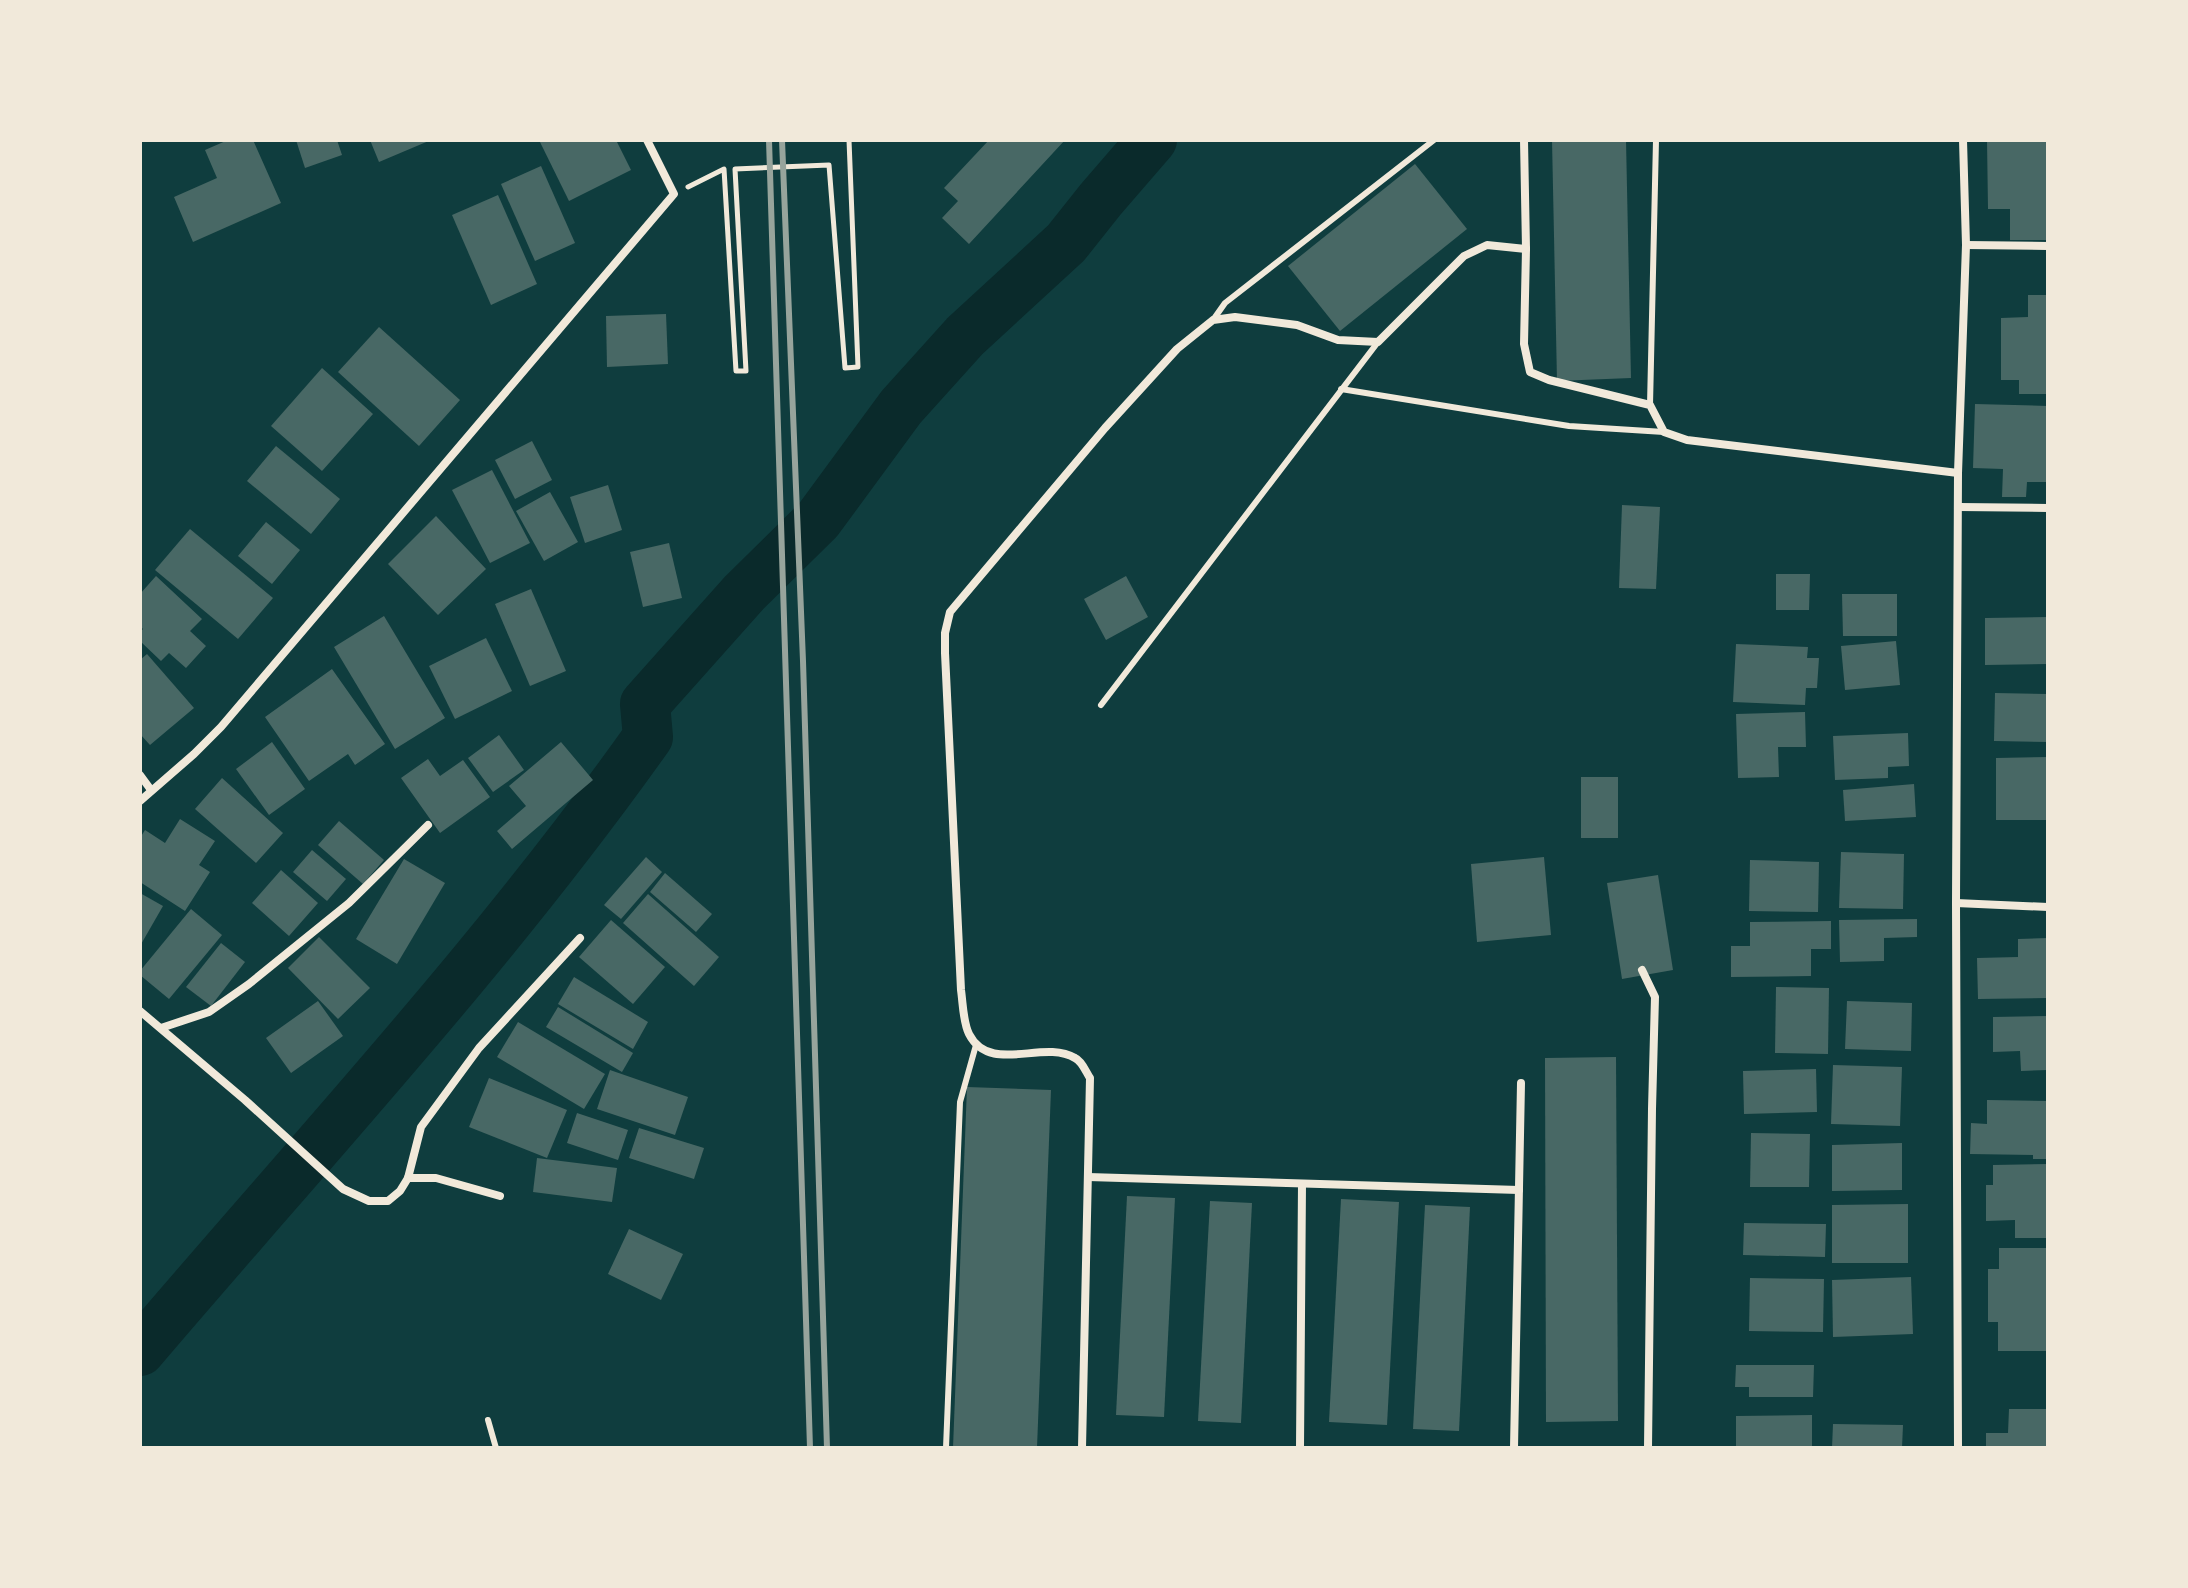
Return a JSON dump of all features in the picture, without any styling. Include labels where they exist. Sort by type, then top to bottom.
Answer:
[{"type":"street","points":[[140,801],[221,727],[674,194],[647,140]]},
{"type":"street","points":[[1524,140],[1524,344],[1530,372],[1549,380],[1650,405],[1664,432],[1687,440],[1958,473]]},
{"type":"street","points":[[1958,1448],[1956,903],[1958,473],[1966,245],[1963,140]]},
{"type":"street","points":[[1082,1448],[1090,1078],[1078,1059],[1061,1053],[990,1054],[976,1045],[968,1031],[961,990],[945,653],[945,633],[950,612],[1105,428],[1177,349],[1213,320],[1235,317],[1297,325],[1338,340],[1378,342],[1464,256],[1487,245],[1526,249]]},
{"type":"street","points":[[1966,245],[2048,246]]},
{"type":"street","points":[[1959,507],[2048,508]]},
{"type":"street","points":[[140,775],[151,790]]},
{"type":"street","points":[[161,1028],[209,1012],[249,984],[349,903],[428,825]]},
{"type":"street","points":[[1956,903],[2048,907]]},
{"type":"street","points":[[140,1011],[343,1189],[369,1201],[388,1201],[400,1191],[408,1178],[421,1127],[479,1048],[580,938]]},
{"type":"street","points":[[1642,970],[1655,997],[1648,1448]]},
{"type":"street","points":[[1514,1448],[1521,1083]]},
{"type":"street","points":[[1088,1177],[1519,1190]]},
{"type":"street","points":[[408,1178],[436,1178],[500,1196]]},
{"type":"street","points":[[1300,1448],[1302,1184]]},
{"type":"lane","points":[[1213,320],[1225,303],[1434,140]]},
{"type":"lane","points":[[1650,405],[1656,140]]},
{"type":"lane","points":[[1101,705],[1378,342]]},
{"type":"lane","points":[[1341,389],[1569,426],[1664,432]]},
{"type":"lane","points":[[946,1448],[960,1102],[976,1045]]},
{"type":"lane","points":[[488,1420],[496,1448]]},
{"type":"path","points":[[674,194],[724,169],[736,371],[746,371],[735,169],[829,165],[845,368],[858,367],[849,140]]},
{"type":"building","points":[[228,140],[253,140],[281,203],[193,242],[174,197],[217,178],[205,150]]},
{"type":"building","points":[[296,140],[337,140],[342,155],[305,168]]},
{"type":"building","points":[[370,140],[431,140],[379,162]]},
{"type":"building","points":[[539,140],[616,140],[631,170],[569,201]]},
{"type":"building","points":[[989,140],[1065,140],[969,244],[942,218],[958,201],[944,188]]},
{"type":"building","points":[[1552,140],[1626,140],[1631,378],[1557,381]]},
{"type":"building","points":[[1987,140],[2048,140],[2048,240],[2010,240],[2010,209],[1988,209]]},
{"type":"building","points":[[1415,164],[1467,229],[1340,331],[1288,266]]},
{"type":"building","points":[[541,166],[575,243],[535,261],[501,184]]},
{"type":"building","points":[[498,195],[537,284],[491,305],[452,215]]},
{"type":"building","points":[[2028,295],[2048,295],[2048,394],[2019,394],[2019,380],[2001,380],[2001,318],[2028,317]]},
{"type":"building","points":[[666,314],[668,364],[607,367],[606,316]]},
{"type":"building","points":[[379,327],[460,400],[419,446],[338,372]]},
{"type":"building","points":[[322,368],[373,414],[322,471],[271,426]]},
{"type":"building","points":[[1975,404],[2048,406],[2048,482],[2027,482],[2026,497],[2002,497],[2003,469],[1973,468]]},
{"type":"building","points":[[532,441],[552,480],[515,499],[495,460]]},
{"type":"building","points":[[276,446],[340,499],[311,534],[247,481]]},
{"type":"building","points":[[492,470],[530,543],[490,563],[452,490]]},
{"type":"building","points":[[608,485],[622,530],[585,543],[570,497]]},
{"type":"building","points":[[550,492],[578,542],[544,561],[516,511]]},
{"type":"building","points":[[1622,505],[1660,507],[1656,589],[1619,588]]},
{"type":"building","points":[[436,516],[486,569],[438,615],[388,564]]},
{"type":"building","points":[[266,522],[300,550],[272,584],[238,556]]},
{"type":"building","points":[[190,529],[273,598],[238,639],[155,570]]},
{"type":"building","points":[[669,543],[682,598],[643,607],[630,552]]},
{"type":"building","points":[[1776,574],[1810,574],[1809,610],[1776,610]]},
{"type":"building","points":[[156,576],[202,619],[190,631],[206,646],[186,668],[169,653],[161,661],[140,641],[143,629],[140,626],[140,594]]},
{"type":"building","points":[[1126,576],[1148,617],[1106,640],[1084,599]]},
{"type":"building","points":[[531,589],[566,671],[530,686],[495,604]]},
{"type":"building","points":[[1842,594],[1897,594],[1897,636],[1843,636]]},
{"type":"building","points":[[384,616],[445,718],[395,749],[334,647]]},
{"type":"building","points":[[2048,617],[2048,664],[1985,665],[1985,618]]},
{"type":"building","points":[[486,638],[512,691],[455,719],[429,666]]},
{"type":"building","points":[[1896,641],[1900,685],[1845,690],[1841,646]]},
{"type":"building","points":[[1736,644],[1808,647],[1807,658],[1819,658],[1817,688],[1806,688],[1805,705],[1733,702]]},
{"type":"building","points":[[147,654],[194,708],[150,745],[140,734],[140,660]]},
{"type":"building","points":[[332,669],[385,744],[355,765],[348,754],[309,781],[265,717]]},
{"type":"building","points":[[1995,693],[2048,694],[2048,742],[1994,741]]},
{"type":"building","points":[[1805,712],[1806,747],[1778,747],[1779,777],[1738,778],[1736,714]]},
{"type":"building","points":[[1908,733],[1909,766],[1888,767],[1888,778],[1835,780],[1833,736]]},
{"type":"building","points":[[499,735],[524,770],[493,792],[468,758]]},
{"type":"building","points":[[272,742],[305,789],[269,815],[236,769]]},
{"type":"building","points":[[561,742],[593,780],[512,849],[497,831],[526,806],[509,786]]},
{"type":"building","points":[[2048,757],[2048,820],[1996,820],[1996,758]]},
{"type":"building","points":[[428,759],[440,776],[463,760],[490,797],[440,833],[401,778]]},
{"type":"building","points":[[1581,777],[1618,777],[1618,838],[1581,838]]},
{"type":"building","points":[[222,778],[283,833],[256,863],[195,809]]},
{"type":"building","points":[[1914,784],[1916,817],[1845,821],[1843,790]]},
{"type":"building","points":[[180,819],[215,841],[199,865],[210,872],[185,911],[140,882],[140,838],[145,830],[165,843]]},
{"type":"building","points":[[339,821],[384,860],[363,884],[318,845]]},
{"type":"building","points":[[312,850],[346,879],[327,901],[293,872]]},
{"type":"building","points":[[1841,852],[1904,854],[1903,909],[1839,908]]},
{"type":"building","points":[[646,857],[662,872],[621,919],[604,905]]},
{"type":"building","points":[[1544,857],[1551,935],[1477,942],[1471,864]]},
{"type":"building","points":[[404,859],[445,883],[397,964],[356,939]]},
{"type":"building","points":[[1750,860],[1819,862],[1818,912],[1749,911]]},
{"type":"building","points":[[281,870],[318,903],[289,936],[252,903]]},
{"type":"building","points":[[665,873],[712,914],[696,932],[650,892]]},
{"type":"building","points":[[1658,875],[1673,970],[1622,979],[1607,883]]},
{"type":"building","points":[[140,893],[163,906],[140,946]]},
{"type":"building","points":[[648,894],[719,957],[694,986],[623,923]]},
{"type":"building","points":[[191,909],[222,935],[169,999],[140,975],[140,971]]},
{"type":"building","points":[[1917,919],[1917,937],[1884,938],[1884,961],[1840,962],[1839,920]]},
{"type":"building","points":[[611,920],[665,967],[633,1004],[579,957]]},
{"type":"building","points":[[1831,921],[1831,949],[1811,949],[1811,976],[1731,977],[1731,946],[1750,946],[1750,922]]},
{"type":"building","points":[[319,937],[370,988],[338,1019],[288,968]]},
{"type":"building","points":[[2048,938],[2048,998],[1978,999],[1977,958],[2018,957],[2018,939]]},
{"type":"building","points":[[221,943],[245,962],[211,1006],[186,987]]},
{"type":"building","points":[[574,977],[648,1022],[633,1049],[558,1004]]},
{"type":"building","points":[[1776,987],[1829,988],[1828,1054],[1775,1053]]},
{"type":"building","points":[[318,1001],[343,1036],[291,1073],[266,1038]]},
{"type":"building","points":[[1847,1001],[1912,1003],[1911,1051],[1845,1049]]},
{"type":"building","points":[[558,1007],[633,1053],[622,1072],[546,1027]]},
{"type":"building","points":[[2048,1016],[2048,1070],[2021,1071],[2020,1051],[1993,1052],[1993,1017]]},
{"type":"building","points":[[518,1022],[605,1074],[584,1109],[497,1057]]},
{"type":"building","points":[[1616,1057],[1618,1421],[1546,1422],[1545,1058]]},
{"type":"building","points":[[1833,1065],[1902,1067],[1900,1126],[1831,1124]]},
{"type":"building","points":[[1816,1069],[1817,1112],[1744,1114],[1743,1071]]},
{"type":"building","points":[[610,1070],[688,1097],[675,1135],[597,1109]]},
{"type":"building","points":[[489,1078],[567,1110],[547,1158],[469,1127]]},
{"type":"building","points":[[967,1087],[1051,1090],[1037,1448],[953,1448]]},
{"type":"building","points":[[1987,1100],[2048,1101],[2048,1159],[2033,1159],[2033,1155],[1970,1154],[1971,1123],[1987,1124]]},
{"type":"building","points":[[577,1113],[628,1130],[618,1160],[567,1143]]},
{"type":"building","points":[[639,1128],[704,1148],[694,1179],[629,1158]]},
{"type":"building","points":[[1751,1133],[1810,1134],[1809,1187],[1750,1187]]},
{"type":"building","points":[[1902,1143],[1902,1190],[1832,1191],[1832,1145]]},
{"type":"building","points":[[537,1158],[617,1168],[612,1202],[533,1192]]},
{"type":"building","points":[[2048,1164],[2048,1238],[2015,1238],[2015,1220],[1986,1221],[1986,1185],[1993,1185],[1993,1165]]},
{"type":"building","points":[[1127,1196],[1175,1198],[1164,1417],[1116,1415]]},
{"type":"building","points":[[1341,1199],[1399,1202],[1387,1425],[1329,1422]]},
{"type":"building","points":[[1210,1201],[1252,1203],[1241,1423],[1198,1421]]},
{"type":"building","points":[[1908,1204],[1908,1263],[1832,1263],[1832,1205]]},
{"type":"building","points":[[1425,1205],[1470,1207],[1459,1431],[1413,1429]]},
{"type":"building","points":[[1744,1223],[1826,1224],[1825,1257],[1743,1255]]},
{"type":"building","points":[[629,1229],[683,1254],[661,1300],[608,1274]]},
{"type":"building","points":[[1999,1248],[2048,1248],[2048,1351],[1998,1351],[1998,1322],[1988,1322],[1988,1269],[1999,1269]]},
{"type":"building","points":[[1911,1277],[1913,1334],[1833,1337],[1832,1280]]},
{"type":"building","points":[[1750,1278],[1824,1279],[1823,1332],[1749,1331]]},
{"type":"building","points":[[1736,1365],[1814,1365],[1813,1397],[1749,1397],[1749,1387],[1735,1387]]},
{"type":"building","points":[[2009,1409],[2048,1409],[2048,1448],[1986,1448],[1986,1433],[2008,1433]]},
{"type":"building","points":[[1812,1415],[1812,1448],[1736,1448],[1736,1416]]},
{"type":"building","points":[[1833,1424],[1903,1425],[1902,1448],[1832,1448]]},
{"type":"waterway","points":[[140,1351],[401,1050],[528,896],[648,737],[645,704],[744,593],[818,520],[901,407],[965,336],[1066,243],[1152,140]]},
{"type":"railway","points":[[769,140],[810,1448]]},
{"type":"railway","points":[[782,140],[803,661],[827,1448]]}]
